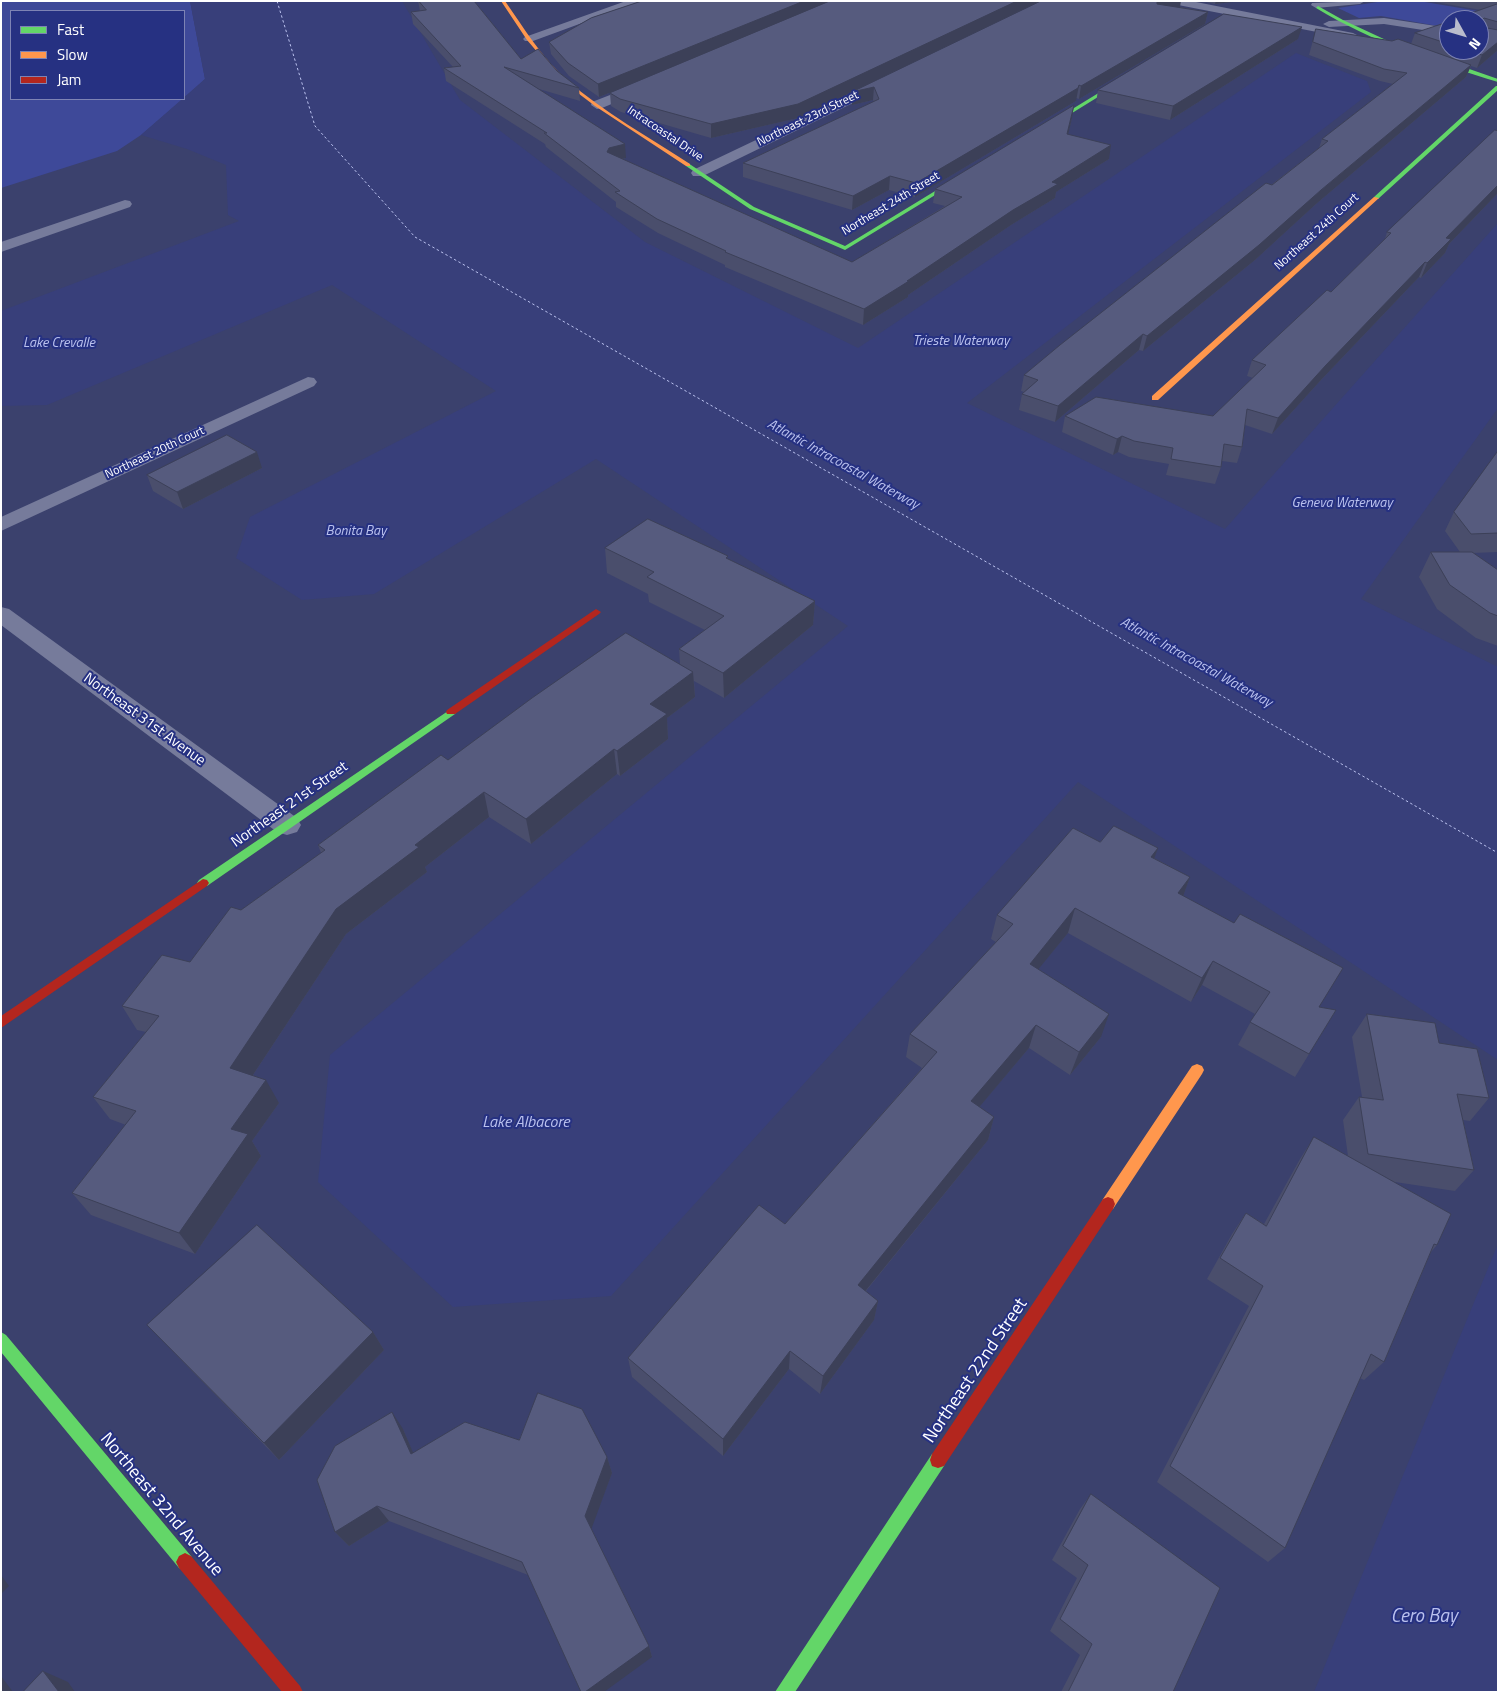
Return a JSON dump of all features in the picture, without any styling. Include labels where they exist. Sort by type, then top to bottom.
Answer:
[{"type":"street","name":"Intracoastal Drive","points":[[503,1],[528,39],[564,80],[597,105],[752,208],[845,248]]},
{"type":"street","points":[[528,39],[637,1]]},
{"type":"street","points":[[1173,1],[1386,42],[1498,81]]},
{"type":"street","points":[[1315,4],[1360,1]]},
{"type":"street","points":[[1315,4],[1320,10],[1389,40],[1386,42]]},
{"type":"street","points":[[1217,24],[1234,13]]},
{"type":"street","points":[[1290,24],[1384,21],[1439,29]]},
{"type":"street","points":[[1031,136],[1141,69]]},
{"type":"street","name":"Northeast 23rd Street","points":[[698,173],[894,78]]},
{"type":"street","points":[[597,105],[660,79]]},
{"type":"street","name":"Northeast 24th Court","points":[[1155,398],[1498,87]]},
{"type":"street","name":"Northeast 24th Street","points":[[845,248],[972,171]]},
{"type":"street","points":[[1,247],[125,204]]},
{"type":"street","name":"Northeast 20th Court","points":[[1,525],[308,382]]},
{"type":"street","name":"Northeast 21st Street","points":[[1,1023],[596,612]]},
{"type":"street","name":"Northeast 31st Avenue","points":[[1,614],[288,825]]},
{"type":"street","name":"Northeast 22nd Street","points":[[784,1692],[1196,1070]]},
{"type":"street","name":"Northeast 32nd Avenue","points":[[1,1340],[294,1692]]},
{"type":"shaded area","points":[[1,1],[190,1],[205,79],[185,97],[185,10],[10,10],[10,100],[182,100],[141,135],[117,151],[1,188]]},
{"type":"shaded area","points":[[1384,1],[1419,1],[1472,10],[1439,10],[1439,26],[1381,16],[1359,18],[1338,8]]},
{"type":"water","points":[[190,1],[402,1],[460,100],[645,242],[858,348],[1296,53],[1367,81],[1371,92],[967,403],[1225,529],[1498,223],[1498,408],[1361,599],[1498,667],[1498,1060],[1078,782],[611,1296],[453,1307],[318,1182],[330,1055],[848,626],[596,459],[374,594],[302,600],[236,558],[250,517],[496,391],[332,285],[47,405],[1,406],[1,311],[239,221],[228,215],[226,165],[187,149],[141,135],[181,100],[185,100],[185,96],[205,79]]},
{"type":"water","name":"Cero Bay","points":[[1498,1244],[1498,1692],[1314,1692]]},
{"type":"building","points":[[419,1],[474,1],[521,59],[538,49],[557,71],[579,88],[504,67],[625,144],[609,148],[607,152],[852,262],[962,197],[935,189],[1074,105],[1067,134],[1111,145],[1052,182],[1058,184],[1013,210],[907,281],[909,281],[864,309],[725,252],[657,219],[615,192],[620,191],[544,133],[547,133],[444,68],[461,66],[411,12],[426,10]]},
{"type":"building","points":[[642,1],[804,1],[598,84],[568,63],[549,42],[591,18]]},
{"type":"building","points":[[830,1],[1017,1],[798,104],[711,124],[620,99],[610,93]]},
{"type":"building","points":[[1041,1],[1157,1],[1157,4],[1208,12],[1081,86],[1079,85],[1078,88],[916,183],[890,176],[853,196],[743,163],[879,99],[874,87],[852,92]]},
{"type":"building","points":[[1498,4],[1498,22],[1489,19],[1489,10],[1481,10]]},
{"type":"building","points":[[1224,14],[1302,27],[1173,106],[1098,90]]},
{"type":"building","points":[[1439,25],[1439,41],[1415,33]]},
{"type":"building","points":[[1489,28],[1498,30],[1498,42],[1489,49]]},
{"type":"building","points":[[1316,29],[1392,41],[1398,39],[1439,54],[1439,60],[1457,60],[1471,65],[1321,190],[1259,245],[1147,336],[1143,334],[1058,406],[1022,394],[1038,380],[1024,375],[1266,183],[1272,185],[1328,141],[1322,139],[1407,73],[1384,69],[1313,42]]},
{"type":"building","points":[[1495,130],[1498,131],[1498,185],[1446,238],[1451,239],[1427,263],[1425,262],[1278,418],[1247,409],[1242,447],[1224,444],[1221,467],[1171,459],[1173,448],[1134,441],[1122,436],[1117,439],[1065,416],[1096,397],[1213,416],[1266,365],[1252,360],[1327,290],[1331,292],[1391,233],[1387,232]]},
{"type":"building","points":[[227,435],[257,452],[177,492],[147,475]]},
{"type":"building","points":[[1498,451],[1498,533],[1471,534],[1454,512]]},
{"type":"building","points":[[648,519],[728,556],[726,558],[815,601],[723,673],[679,649],[724,616],[647,577],[654,572],[605,548]]},
{"type":"building","points":[[1431,552],[1472,552],[1498,570],[1498,616],[1490,613],[1450,585]]},
{"type":"building","points":[[626,633],[693,672],[650,704],[667,714],[617,751],[614,749],[526,819],[484,792],[415,845],[419,847],[336,909],[230,1068],[266,1080],[231,1129],[248,1134],[179,1233],[72,1193],[136,1111],[93,1097],[159,1016],[122,1006],[162,955],[190,962],[231,907],[241,910],[325,850],[318,845],[441,755],[448,760],[532,698]]},
{"type":"building","points":[[1114,826],[1158,848],[1151,857],[1190,877],[1178,893],[1234,923],[1240,914],[1343,968],[1319,1007],[1336,1010],[1309,1054],[1250,1022],[1270,992],[1213,961],[1202,978],[1075,908],[1030,964],[1109,1014],[1079,1052],[1036,1025],[971,1101],[994,1117],[858,1285],[878,1301],[823,1376],[790,1351],[723,1439],[628,1358],[759,1205],[785,1224],[937,1052],[910,1034],[1013,924],[997,915],[1073,828],[1100,842]]},
{"type":"building","points":[[1367,1014],[1435,1023],[1439,1043],[1477,1049],[1489,1098],[1457,1094],[1474,1170],[1368,1154],[1359,1097],[1383,1100]]},
{"type":"building","points":[[1314,1137],[1451,1214],[1437,1245],[1434,1244],[1384,1362],[1371,1354],[1285,1548],[1170,1466],[1263,1286],[1220,1258],[1246,1213],[1266,1226]]},
{"type":"building","points":[[257,1225],[373,1332],[264,1443],[147,1325]]},
{"type":"building","points":[[538,1393],[582,1409],[607,1457],[585,1516],[649,1646],[585,1692],[581,1692],[522,1562],[377,1506],[335,1532],[317,1480],[335,1446],[392,1412],[411,1454],[465,1422],[519,1440]]},
{"type":"building","points":[[1091,1494],[1220,1588],[1173,1692],[1068,1692],[1092,1644],[1060,1619],[1088,1565],[1063,1546]]},
{"type":"building","points":[[43,1671],[59,1692],[23,1692]]},
{"type":"ferry route","points":[[277,1],[315,126],[415,237],[1498,853]]},
{"type":"traffic: fast","points":[[1318,7],[1341,21],[1384,41],[1498,81]]},
{"type":"traffic: fast","points":[[1041,130],[1130,76]]},
{"type":"traffic: fast","points":[[1376,198],[1498,87]]},
{"type":"traffic: fast","points":[[688,165],[752,208],[845,248],[965,175]]},
{"type":"traffic: fast","points":[[203,883],[451,712]]},
{"type":"traffic: fast","points":[[1,1340],[185,1562]]},
{"type":"traffic: fast","points":[[784,1692],[938,1460]]},
{"type":"traffic: slow","points":[[503,1],[529,39],[564,80],[597,105],[688,165]]},
{"type":"traffic: slow","points":[[1155,398],[1376,198]]},
{"type":"traffic: slow","points":[[1108,1204],[1197,1070]]},
{"type":"traffic: jam","points":[[451,712],[596,612]]},
{"type":"traffic: jam","points":[[1,1023],[203,883]]},
{"type":"traffic: jam","points":[[938,1460],[1108,1204]]},
{"type":"traffic: jam","points":[[185,1562],[294,1692]]},
{"type":"water label","name":"Trieste Waterway","points":[[961,342]]},
{"type":"water label","name":"Lake Crevalle","points":[[59,344]]},
{"type":"water label","name":"Atlantic Intracoastal Waterway","points":[[843,465]]},
{"type":"water label","name":"Geneva Waterway","points":[[1342,504]]},
{"type":"water label","name":"Bonita Bay","points":[[356,532]]},
{"type":"water label","name":"Atlantic Intracoastal Waterway","points":[[1196,663]]},
{"type":"water label","name":"Lake Albacore","points":[[526,1123]]}]
